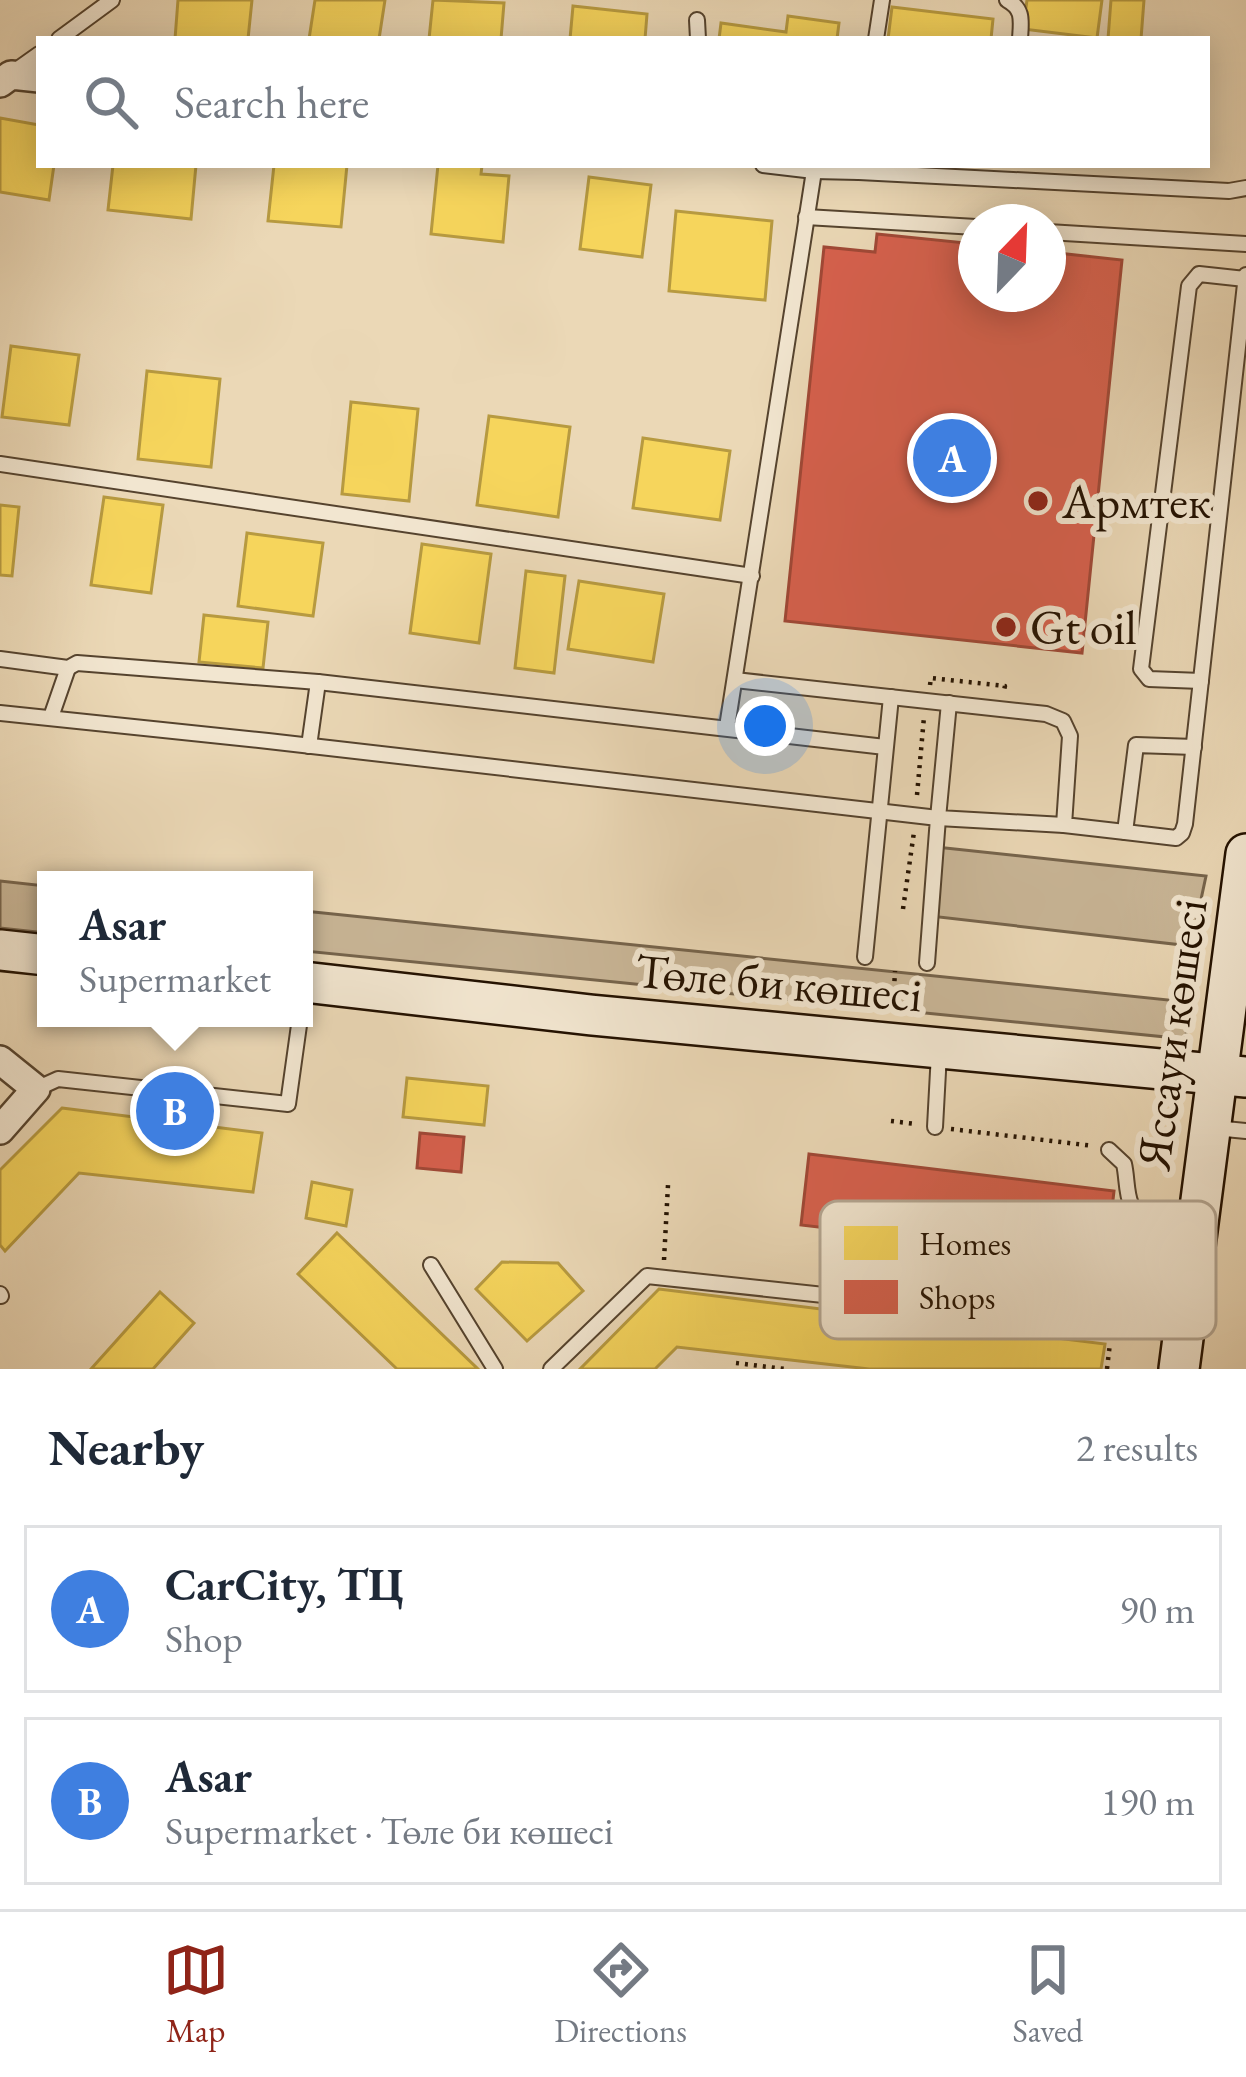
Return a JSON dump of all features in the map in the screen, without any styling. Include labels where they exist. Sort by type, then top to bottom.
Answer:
[{"type":"street","name":"Яссауи көшесі","points":[[1205,1201],[1228,1129],[1245,873]]},
{"type":"street","points":[[0,950],[37,954]]},
{"type":"street","name":"Төле би көшесі","points":[[313,986],[1232,1076]]},
{"type":"street","points":[[0,1060],[36,1089],[0,1130]]},
{"type":"lane","points":[[63,36],[112,0]]},
{"type":"lane","points":[[877,36],[883,0]]},
{"type":"lane","points":[[1007,0],[1022,14],[1020,36]]},
{"type":"lane","points":[[697,20],[698,36]]},
{"type":"lane","points":[[788,168],[1012,172],[1228,191],[1246,188]]},
{"type":"lane","points":[[727,727],[814,171]]},
{"type":"lane","points":[[806,217],[958,226]]},
{"type":"lane","points":[[1066,233],[1246,244]]},
{"type":"lane","points":[[0,713],[938,818],[1176,838],[1186,824],[1246,277],[1199,274],[1189,286],[1141,669],[1149,679],[1201,681]]},
{"type":"lane","points":[[0,464],[752,576]]},
{"type":"lane","points":[[0,659],[68,668],[77,663],[318,682],[885,747]]},
{"type":"lane","points":[[51,717],[68,668]]},
{"type":"lane","points":[[735,680],[1046,714],[1064,721],[1070,736],[1064,825]]},
{"type":"lane","points":[[309,746],[318,682]]},
{"type":"lane","points":[[865,957],[891,697]]},
{"type":"lane","points":[[926,963],[950,703]]},
{"type":"lane","points":[[1125,832],[1136,745],[1194,747]]},
{"type":"lane","points":[[36,1089],[58,1079],[288,1104],[299,1027]]},
{"type":"lane","points":[[935,1127],[940,1048]]},
{"type":"lane","points":[[1108,1150],[1124,1164],[1130,1201]]},
{"type":"lane","points":[[430,1265],[495,1369]]},
{"type":"lane","points":[[551,1369],[647,1276],[820,1300]]},
{"type":"lane","points":[[1096,1339],[1181,1351]]},
{"type":"path","points":[[928,690],[931,678],[1005,686],[1003,698]]},
{"type":"path","points":[[916,807],[925,711]]},
{"type":"path","points":[[903,909],[915,826]]},
{"type":"path","points":[[892,883],[907,882]]},
{"type":"path","points":[[893,1008],[896,971]]},
{"type":"path","points":[[892,1121],[1108,1150]]},
{"type":"path","points":[[663,1278],[668,1185]]},
{"type":"path","points":[[736,1363],[785,1369]]},
{"type":"shaded area","points":[[936,847],[1206,876],[1191,946],[930,916]]},
{"type":"shaded area","points":[[0,881],[37,885],[37,932],[0,928]]},
{"type":"shaded area","points":[[313,912],[1188,1002],[1186,1039],[313,952]]},
{"type":"building: Homes","points":[[178,0],[252,0],[248,36],[175,36]]},
{"type":"building: Homes","points":[[315,0],[385,0],[379,36],[309,36]]},
{"type":"building: Homes","points":[[433,0],[504,3],[501,36],[429,36]]},
{"type":"building: Homes","points":[[1027,0],[1102,0],[1097,36],[1023,29]]},
{"type":"building: Homes","points":[[1111,0],[1144,0],[1141,36],[1108,36]]},
{"type":"building: Homes","points":[[573,6],[647,14],[645,36],[570,36]]},
{"type":"building: Homes","points":[[892,7],[993,19],[991,36],[888,36]]},
{"type":"building: Homes","points":[[788,16],[839,23],[837,36],[719,36],[721,23],[786,32]]},
{"type":"building: Homes","points":[[0,118],[36,124],[36,168],[54,168],[49,200],[0,192]]},
{"type":"building: Homes","points":[[113,168],[196,168],[191,219],[108,210]]},
{"type":"building: Homes","points":[[274,168],[347,168],[341,227],[268,221]]},
{"type":"building: Homes","points":[[438,168],[482,168],[481,174],[509,176],[503,242],[431,234]]},
{"type":"building: Homes","points":[[589,177],[651,185],[642,257],[580,249]]},
{"type":"building: Homes","points":[[676,211],[772,221],[765,300],[669,291]]},
{"type":"building: Homes","points":[[11,346],[79,355],[69,425],[2,417]]},
{"type":"building: Homes","points":[[147,371],[220,379],[211,467],[138,459]]},
{"type":"building: Homes","points":[[351,402],[418,409],[409,501],[342,494]]},
{"type":"building: Homes","points":[[489,416],[570,427],[558,517],[477,505]]},
{"type":"building: Homes","points":[[643,438],[730,451],[720,520],[633,508]]},
{"type":"building: Homes","points":[[104,497],[163,505],[151,593],[91,585]]},
{"type":"building: Homes","points":[[0,505],[19,507],[12,576],[0,575]]},
{"type":"building: Homes","points":[[247,533],[323,543],[313,616],[238,606]]},
{"type":"building: Homes","points":[[422,544],[491,554],[479,643],[410,633]]},
{"type":"building: Homes","points":[[526,571],[565,576],[554,673],[515,668]]},
{"type":"building: Homes","points":[[579,581],[664,594],[653,662],[568,649]]},
{"type":"building: Homes","points":[[204,615],[268,622],[263,668],[199,662]]},
{"type":"building: Homes","points":[[407,1078],[488,1086],[484,1125],[403,1117]]},
{"type":"building: Homes","points":[[62,1108],[262,1133],[253,1192],[79,1173],[5,1251],[0,1245],[0,1170]]},
{"type":"building: Homes","points":[[312,1182],[352,1190],[346,1226],[306,1218]]},
{"type":"building: Homes","points":[[337,1233],[478,1369],[397,1369],[298,1274]]},
{"type":"building: Homes","points":[[502,1262],[558,1263],[583,1291],[527,1341],[476,1289]]},
{"type":"building: Homes","points":[[659,1289],[820,1309],[820,1339],[1064,1339],[1105,1344],[1101,1369],[869,1369],[677,1347],[655,1369],[580,1369]]},
{"type":"building: Homes","points":[[160,1292],[194,1323],[153,1369],[91,1369]]},
{"type":"building: Shops","points":[[877,234],[958,242],[958,312],[1066,312],[1066,254],[1122,260],[1082,653],[785,621],[824,247],[875,252]]},
{"type":"building: Shops","points":[[420,1133],[464,1137],[461,1172],[417,1168]]},
{"type":"building: Shops","points":[[809,1154],[1114,1191],[1113,1201],[820,1201],[820,1227],[801,1225]]},
{"type":"place","name":"CarCity, ТЦ","points":[[952,458]]},
{"type":"place","name":"Армтек","points":[[1038,501]]},
{"type":"place","name":"Gt oil","points":[[1006,627]]},
{"type":"place","name":"Asar","points":[[175,1111]]}]
